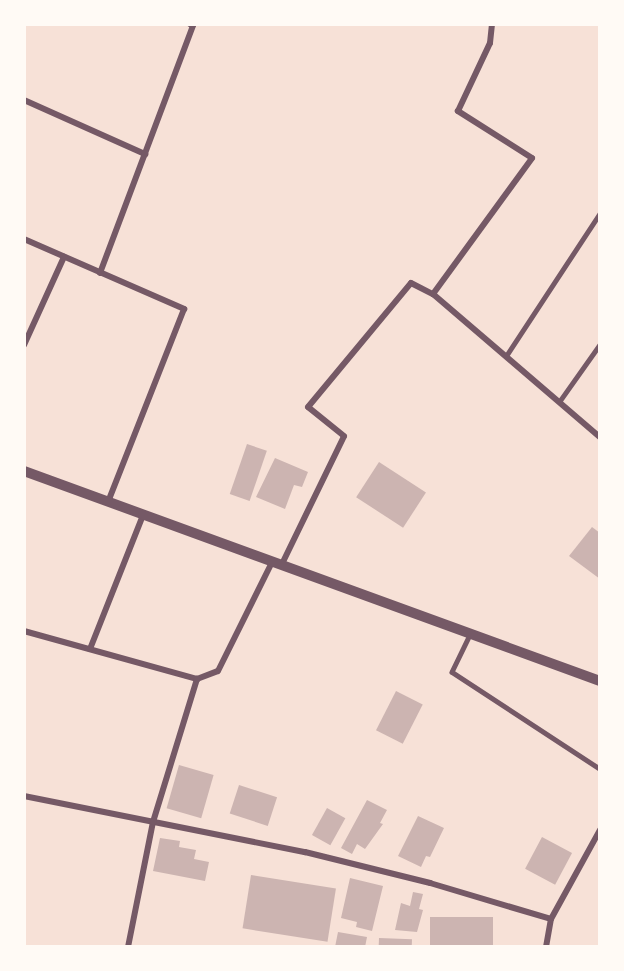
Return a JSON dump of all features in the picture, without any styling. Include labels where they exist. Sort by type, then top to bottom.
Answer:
[{"type":"street","points":[[100,273],[193,26],[190,24]]},
{"type":"street","points":[[433,294],[532,158],[458,111],[490,43],[492,24]]},
{"type":"street","points":[[24,100],[145,154]]},
{"type":"street","points":[[24,239],[184,309],[108,502]]},
{"type":"street","points":[[24,345],[64,257]]},
{"type":"street","points":[[24,631],[197,679],[218,670],[344,436],[308,407],[411,283],[433,294],[600,437]]},
{"type":"street","points":[[24,471],[600,681]]},
{"type":"street","points":[[90,650],[143,515]]},
{"type":"street","points":[[128,947],[153,822],[197,679]]},
{"type":"street","points":[[24,796],[305,852],[430,883],[551,919]]},
{"type":"street","points":[[546,947],[551,919],[600,830]]},
{"type":"lane","points":[[506,356],[600,213]]},
{"type":"lane","points":[[559,402],[600,344]]},
{"type":"lane","points":[[470,635],[452,672],[600,769]]},
{"type":"building","points":[[247,444],[267,451],[250,501],[230,494]]},
{"type":"building","points":[[275,458],[308,472],[302,487],[294,485],[285,509],[256,497]]},
{"type":"building","points":[[379,462],[426,492],[403,528],[356,497]]},
{"type":"building","points":[[592,527],[600,533],[600,579],[569,556]]},
{"type":"building","points":[[396,691],[423,705],[403,744],[376,730]]},
{"type":"building","points":[[179,765],[214,775],[201,818],[167,808]]},
{"type":"building","points":[[239,785],[277,797],[268,826],[230,814]]},
{"type":"building","points":[[367,800],[387,810],[380,823],[383,824],[365,849],[357,844],[352,854],[341,848]]},
{"type":"building","points":[[327,808],[345,818],[330,845],[312,835]]},
{"type":"building","points":[[418,816],[444,828],[430,857],[426,856],[421,867],[398,856]]},
{"type":"building","points":[[542,837],[572,853],[555,885],[525,869]]},
{"type":"building","points":[[160,838],[180,841],[179,847],[196,850],[194,859],[209,862],[205,881],[153,871]]},
{"type":"building","points":[[251,875],[336,888],[327,942],[243,928]]},
{"type":"building","points":[[350,878],[383,886],[372,931],[356,927],[357,922],[341,918]]},
{"type":"building","points":[[413,892],[423,894],[419,909],[423,910],[417,932],[395,930],[401,903],[410,906]]},
{"type":"building","points":[[430,917],[493,917],[493,947],[430,947]]},
{"type":"building","points":[[338,932],[367,937],[365,947],[335,947]]},
{"type":"building","points":[[379,938],[412,939],[412,947],[379,947]]}]
